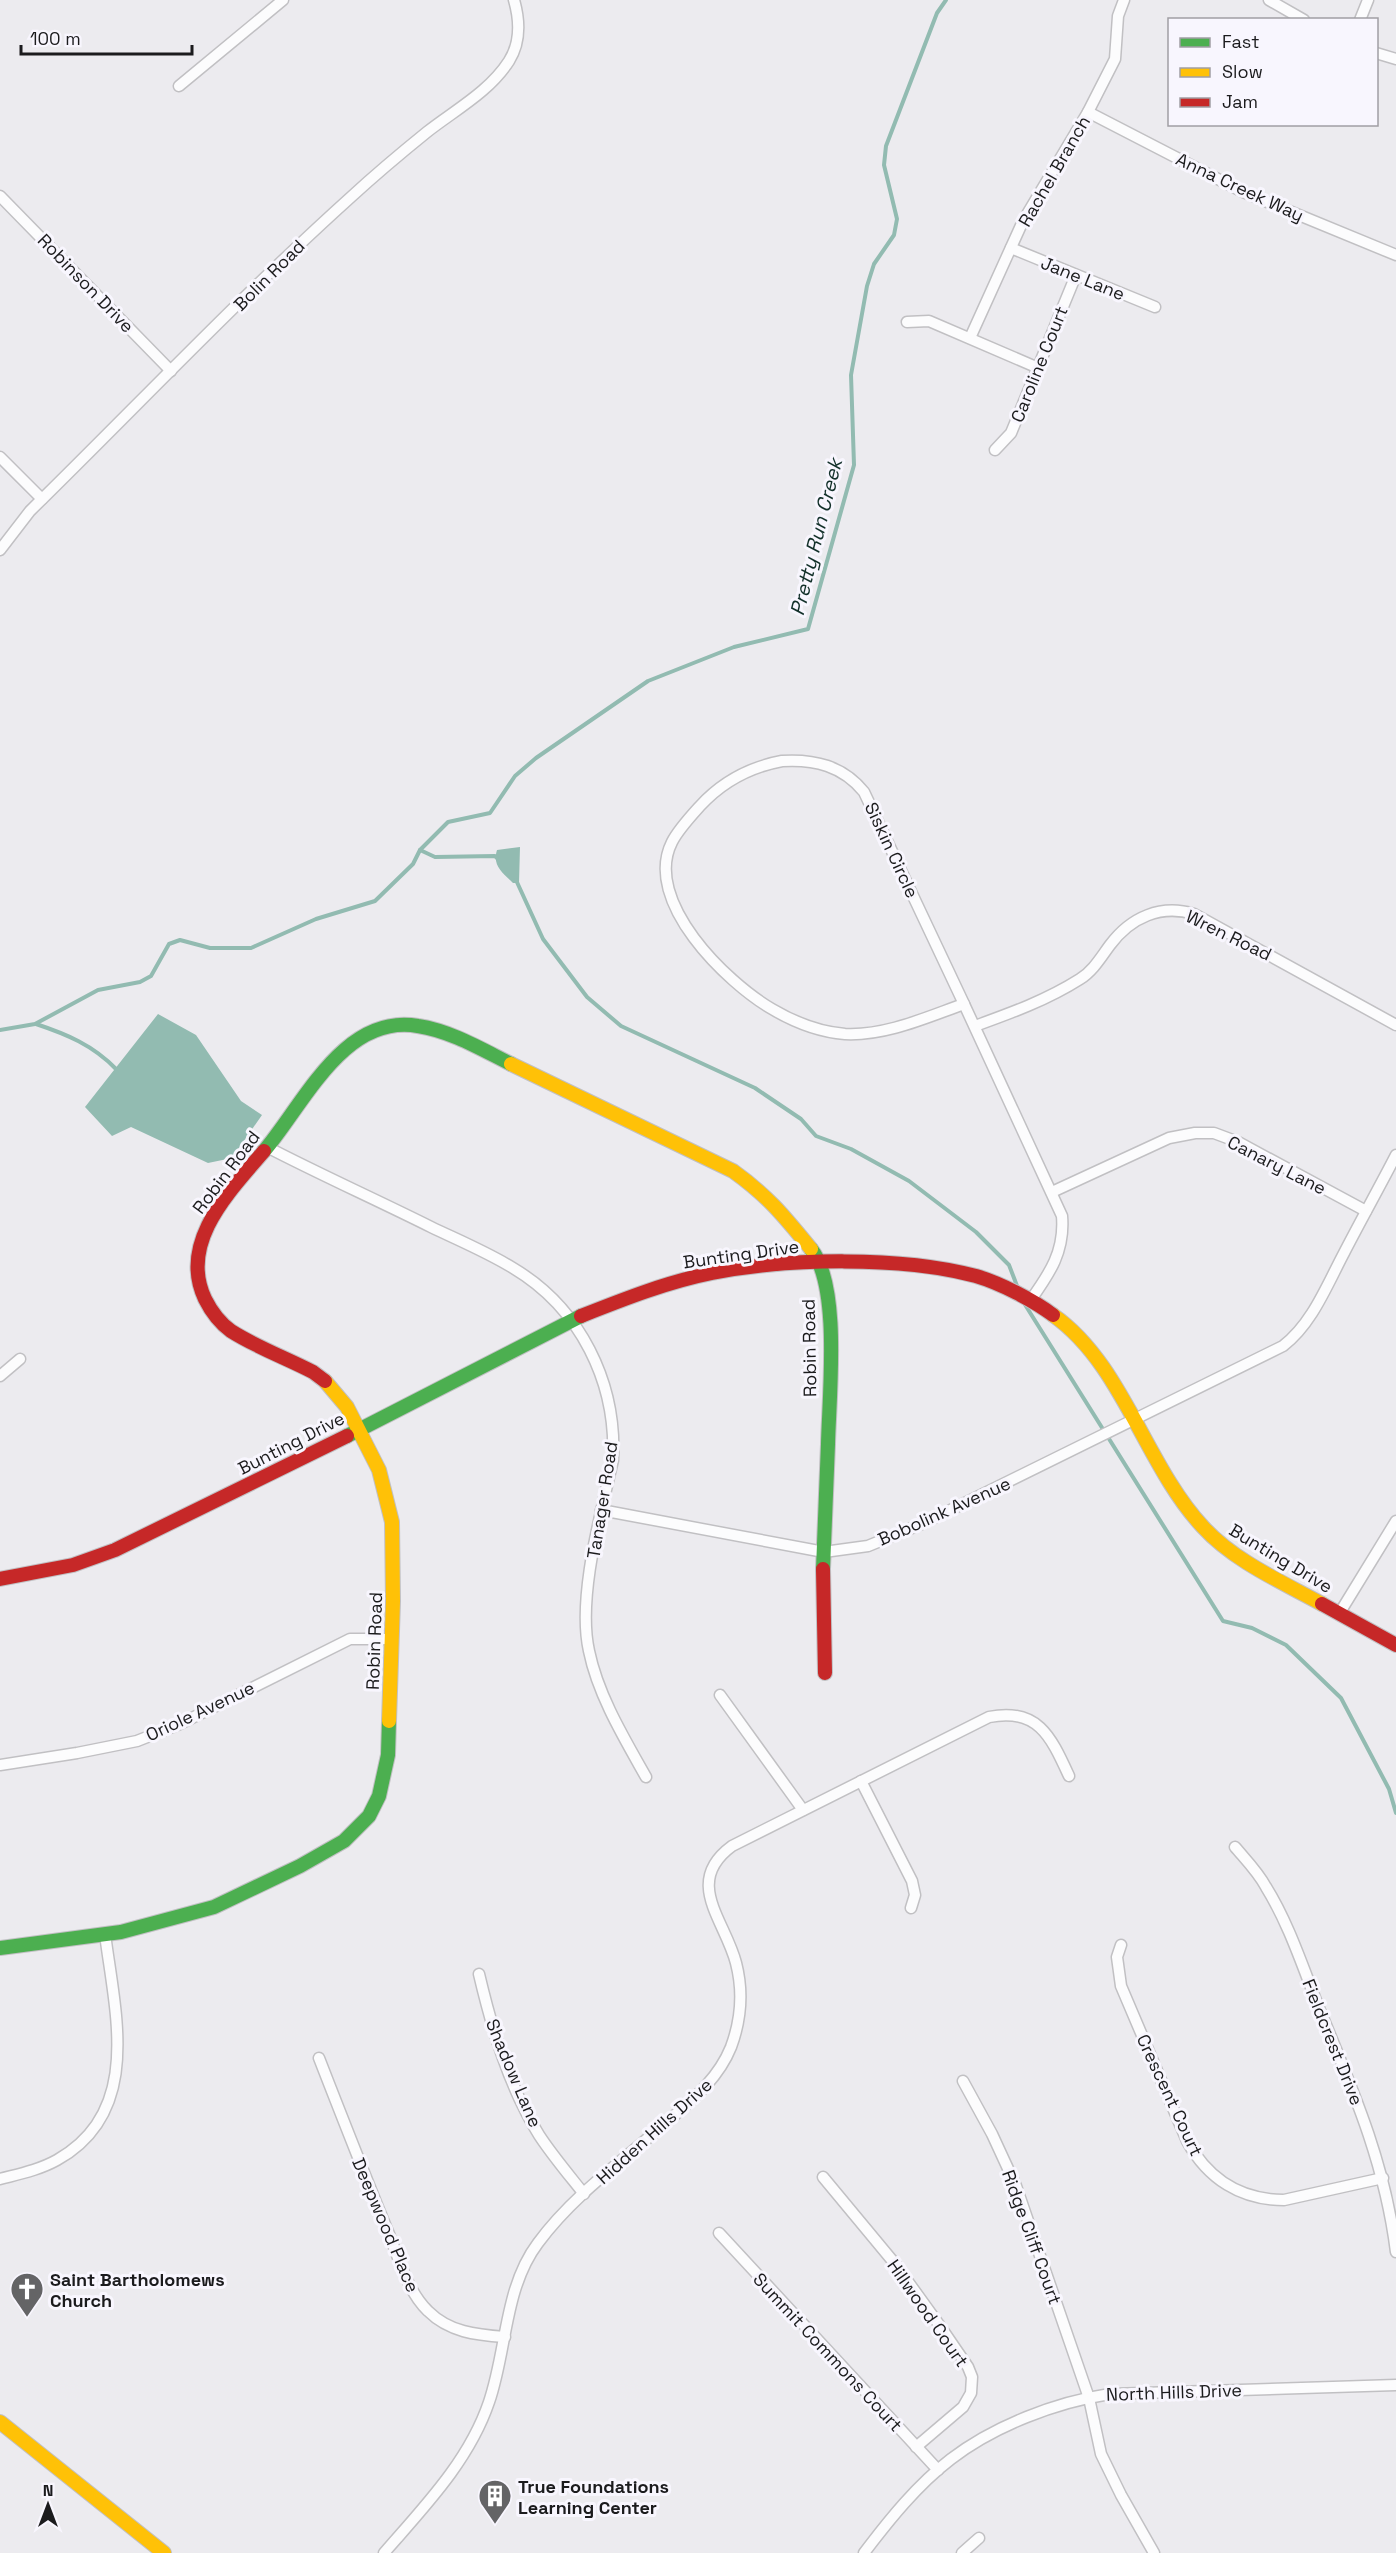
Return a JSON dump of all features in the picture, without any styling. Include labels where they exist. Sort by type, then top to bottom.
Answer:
[{"type":"street","points":[[178,86],[283,0]]},
{"type":"street","name":"Bolin Road","points":[[0,550],[30,511],[331,214],[397,157],[472,99],[499,74],[508,62],[517,42],[519,20],[514,0]]},
{"type":"street","name":"Rachel Branch","points":[[970,338],[1023,221],[1088,112],[1115,59],[1118,16],[1124,0]]},
{"type":"street","points":[[1269,0],[1300,18]]},
{"type":"street","points":[[1361,18],[1368,0]]},
{"type":"street","points":[[1378,53],[1396,59]]},
{"type":"street","name":"Anna Creek Way","points":[[1088,112],[1243,192],[1396,255]]},
{"type":"street","name":"Robinson Drive","points":[[0,196],[171,371]]},
{"type":"street","name":"Jane Lane","points":[[1011,248],[1155,307]]},
{"type":"street","name":"Caroline Court","points":[[996,450],[1011,432],[1076,275]]},
{"type":"street","points":[[907,322],[929,321],[1036,367]]},
{"type":"street","points":[[0,457],[42,499]]},
{"type":"street","name":"Siskin Circle","points":[[964,1004],[913,1022],[860,1034],[820,1030],[772,1010],[743,989],[682,924],[669,895],[667,884],[667,860],[672,842],[694,812],[716,790],[756,768],[795,760],[821,763],[841,771],[858,784],[869,799],[1052,1192],[1062,1216],[1062,1239],[1050,1274],[1030,1301]]},
{"type":"street","name":"Wren Road","points":[[975,1026],[1021,1009],[1081,979],[1095,966],[1117,937],[1143,916],[1163,910],[1194,914],[1396,1025]]},
{"type":"street","name":"Robin Road","points":[[0,1948],[132,1929],[214,1907],[344,1841],[362,1826],[375,1806],[387,1769],[392,1639],[392,1522],[379,1470],[347,1407],[331,1386],[313,1372],[230,1330],[214,1315],[200,1290],[197,1267],[203,1234],[234,1188],[334,1061],[353,1042],[387,1026],[420,1025],[458,1038],[733,1171],[762,1192],[777,1207],[819,1262],[829,1309],[831,1356],[822,1598],[825,1673]]},
{"type":"street","name":"Canary Lane","points":[[1052,1192],[1170,1138],[1195,1133],[1214,1133],[1238,1142],[1366,1211]]},
{"type":"street","name":"Tanager Road","points":[[267,1147],[512,1268],[543,1290],[582,1335],[598,1363],[611,1407],[613,1460],[601,1510],[585,1605],[587,1644],[593,1667],[613,1713],[646,1777]]},
{"type":"street","points":[[1133,1420],[1283,1346],[1292,1339],[1306,1323],[1396,1155]]},
{"type":"street","name":"Bunting Drive","points":[[0,1579],[73,1565],[115,1550],[609,1304],[682,1280],[741,1268],[819,1262],[891,1264],[950,1270],[995,1284],[1030,1301],[1065,1323],[1089,1346],[1157,1463],[1183,1502],[1217,1540],[1273,1577],[1396,1645]]},
{"type":"street","points":[[0,1376],[20,1359]]},
{"type":"street","name":"Bobolink Avenue","points":[[601,1510],[824,1552],[868,1546],[886,1540],[1133,1420]]},
{"type":"street","points":[[1339,1614],[1396,1521]]},
{"type":"street","name":"Oriole Avenue","points":[[0,1765],[77,1754],[137,1741],[180,1724],[350,1639],[392,1639]]},
{"type":"street","points":[[720,1695],[803,1810]]},
{"type":"street","name":"Hidden Hills Drive","points":[[384,2553],[439,2489],[476,2432],[495,2383],[517,2283],[530,2255],[561,2216],[700,2092],[719,2070],[736,2032],[740,2002],[736,1962],[724,1930],[710,1904],[710,1877],[717,1859],[732,1846],[981,1720],[1006,1714],[1024,1717],[1043,1729],[1069,1776]]},
{"type":"street","points":[[861,1781],[912,1881],[915,1895],[911,1908]]},
{"type":"street","name":"Fieldcrest Drive","points":[[1235,1847],[1265,1885],[1283,1919],[1374,2145],[1383,2178],[1396,2252]]},
{"type":"street","points":[[0,2179],[46,2166],[70,2152],[96,2125],[111,2098],[118,2071],[119,2051],[105,1934]]},
{"type":"street","name":"Crescent Court","points":[[1121,1945],[1116,1957],[1121,1986],[1187,2141],[1194,2154],[1212,2174],[1223,2183],[1248,2195],[1284,2200],[1383,2178]]},
{"type":"street","name":"Shadow Lane","points":[[478,1974],[491,2021],[520,2099],[539,2134],[584,2194]]},
{"type":"street","name":"Deepwood Place","points":[[319,2058],[364,2175],[417,2298],[437,2318],[454,2328],[479,2335],[504,2337]]},
{"type":"street","name":"Ridge Cliff Court","points":[[963,2081],[996,2142],[1016,2186],[1089,2398],[1096,2436],[1105,2463],[1154,2553]]},
{"type":"street","name":"Hillwood Court","points":[[823,2177],[915,2291],[972,2377],[971,2393],[963,2407],[916,2447]]},
{"type":"street","name":"Summit Commons Court","points":[[719,2233],[938,2470]]},
{"type":"street","name":"North Hills Drive","points":[[864,2553],[901,2508],[938,2470],[991,2434],[1043,2412],[1110,2394],[1396,2385]]},
{"type":"street","points":[[0,2422],[164,2553]]},
{"type":"street","points":[[962,2553],[979,2538]]},
{"type":"shaded area","points":[[520,847],[519,883],[513,883],[497,865],[497,850]]},
{"type":"shaded area","points":[[158,1014],[196,1035],[241,1101],[262,1115],[232,1158],[208,1163],[131,1127],[112,1136],[85,1107]]},
{"type":"waterway","name":"Pretty Run Creek","points":[[0,1030],[35,1024],[98,990],[140,982],[151,976],[169,944],[180,940],[210,948],[251,948],[316,919],[375,901],[413,864],[420,850],[448,822],[490,813],[515,776],[536,758],[648,681],[734,647],[808,629],[854,465],[851,375],[867,286],[874,264],[894,235],[897,219],[884,165],[886,146],[937,13],[946,0]]},
{"type":"waterway","points":[[420,850],[435,857],[495,856],[497,858]]},
{"type":"waterway","points":[[516,880],[543,939],[587,997],[621,1026],[755,1088],[801,1119],[816,1136],[851,1149],[909,1181],[976,1232],[1009,1265],[1019,1291]]},
{"type":"waterway","points":[[36,1024],[79,1041],[98,1053],[116,1069]]},
{"type":"waterway","points":[[1024,1303],[1223,1621],[1252,1628],[1286,1645],[1341,1698],[1389,1789],[1396,1813]]},
{"type":"traffic: fast","points":[[264,1151],[328,1066],[347,1047],[368,1033],[392,1026],[430,1028],[466,1041],[511,1064]]},
{"type":"traffic: fast","points":[[811,1249],[820,1266],[830,1314],[830,1398],[823,1569]]},
{"type":"traffic: fast","points":[[347,1436],[581,1316]]},
{"type":"traffic: fast","points":[[0,1948],[121,1932],[214,1907],[300,1866],[344,1841],[369,1816],[379,1796],[388,1755],[389,1721]]},
{"type":"traffic: slow","points":[[511,1064],[733,1171],[775,1207],[811,1249]]},
{"type":"traffic: slow","points":[[1053,1315],[1077,1336],[1098,1360],[1116,1387],[1165,1475],[1203,1527],[1244,1561],[1322,1604]]},
{"type":"traffic: slow","points":[[325,1381],[347,1407],[379,1470],[392,1522],[393,1601],[389,1721]]},
{"type":"traffic: slow","points":[[0,2422],[164,2553]]},
{"type":"traffic: jam","points":[[264,1151],[223,1200],[212,1219],[203,1238],[198,1257],[198,1278],[207,1303],[227,1328],[313,1372],[325,1381]]},
{"type":"traffic: jam","points":[[581,1316],[662,1286],[712,1273],[775,1264],[844,1261],[914,1265],[976,1276],[1016,1292],[1053,1315]]},
{"type":"traffic: jam","points":[[0,1579],[73,1565],[115,1550],[347,1436]]},
{"type":"traffic: jam","points":[[823,1569],[825,1673]]},
{"type":"traffic: jam","points":[[1322,1604],[1396,1645]]},
{"type":"place","name":"Saint Bartholomews Church","points":[[27,2318]]},
{"type":"place","name":"True Foundations Learning Center","points":[[495,2525]]}]
